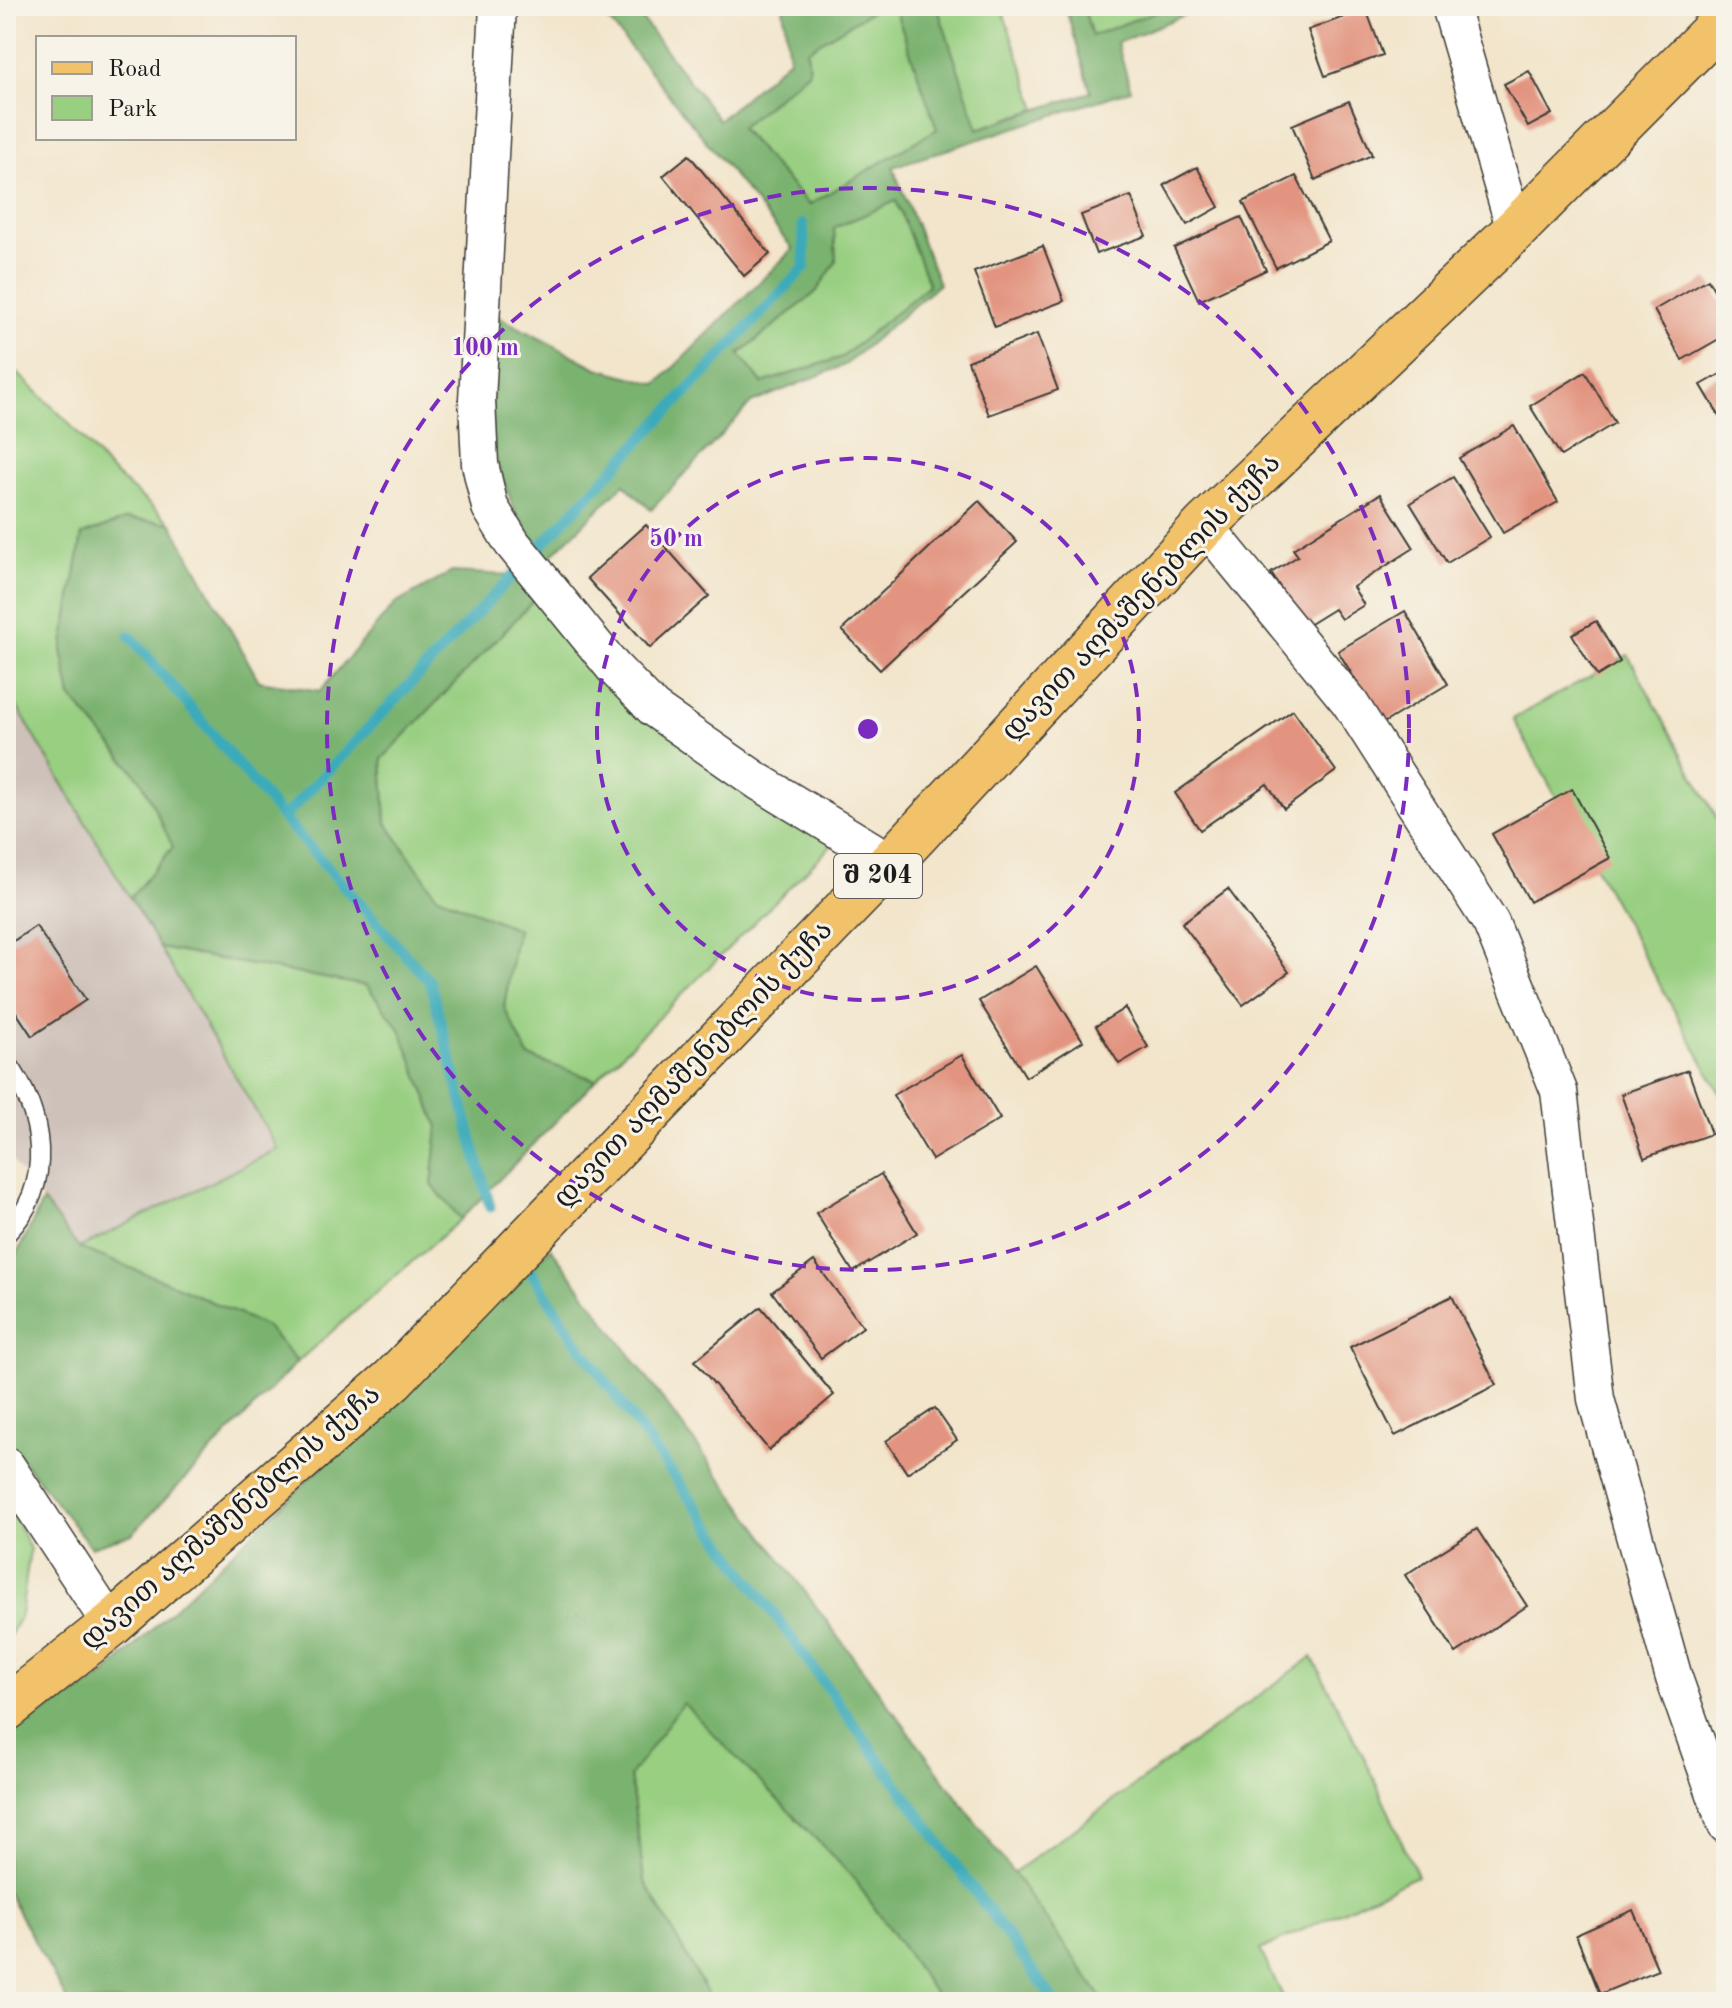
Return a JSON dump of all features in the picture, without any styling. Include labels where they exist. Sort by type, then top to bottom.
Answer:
[{"type":"main road","name":"დავით აღმაშენებლის ქუჩა","points":[[6,1709],[111,1625],[393,1379],[891,862],[1205,525],[1515,230],[1726,18]]},
{"type":"street","points":[[498,6],[477,400],[480,464],[490,507],[512,543],[613,667],[654,709],[759,782],[891,862]]},
{"type":"street","points":[[1450,6],[1515,230]]},
{"type":"street","points":[[1205,525],[1350,703],[1482,910],[1554,1077],[1559,1091],[1596,1399],[1674,1678],[1726,1825]]},
{"type":"street","points":[[6,1465],[111,1625]]},
{"type":"lane","points":[[6,1061],[26,1088],[42,1145],[35,1187],[18,1222],[6,1234]]},
{"type":"shaded area","points":[[6,688],[278,1149],[79,1248],[6,1153]]},
{"type":"green space","points":[[597,6],[632,6],[719,120],[789,59],[783,6],[880,6],[807,50],[809,71],[740,128],[809,205],[937,129],[894,6],[937,6],[978,129],[1091,92],[1065,6],[1083,6],[1092,36],[1170,6],[1206,6],[1117,43],[1131,90],[893,167],[939,284],[845,365],[751,403],[651,510],[624,484],[549,558],[517,516],[490,446],[495,315],[597,368],[657,384],[793,249]],"holes":[[[896,201],[929,285],[842,357],[762,383],[739,354],[816,292],[836,262],[834,228]]]},
{"type":"green space","points":[[880,6],[894,6],[938,129],[809,205],[740,128],[809,71],[807,50]]},
{"type":"green space","points":[[937,6],[1001,6],[1037,109],[977,129]]},
{"type":"green space","points":[[1083,6],[1170,6],[1092,36]]},
{"type":"green space","points":[[896,200],[929,285],[842,358],[762,383],[739,354],[816,292],[836,262],[834,228]]},
{"type":"green space","points":[[6,362],[66,420],[110,470],[171,523],[127,519],[82,535],[62,650],[71,697],[141,780],[174,847],[130,898],[6,688]]},
{"type":"green space","points":[[127,519],[171,523],[259,681],[320,691],[395,604],[452,572],[510,575],[522,571],[538,596],[382,759],[386,822],[436,895],[517,929],[504,1007],[529,1057],[596,1080],[461,1219],[432,1185],[438,1127],[400,1029],[367,986],[160,948],[130,898],[173,847],[141,780],[71,697],[62,650],[82,535]]},
{"type":"green space","points":[[538,596],[835,842],[596,1080],[529,1057],[504,1008],[517,929],[436,895],[386,822],[382,759]]},
{"type":"green space","points":[[1628,655],[1726,835],[1726,1104],[1513,719]]},
{"type":"green space","points":[[160,948],[367,986],[400,1029],[438,1127],[432,1185],[461,1219],[297,1362],[267,1327],[172,1284],[79,1248],[278,1149]]},
{"type":"green space","points":[[43,1201],[79,1248],[172,1284],[267,1327],[297,1362],[132,1534],[91,1547],[6,1439],[6,1264],[15,1258]]},
{"type":"green space","points":[[551,1248],[1105,2002],[941,2002],[852,1876],[683,1703],[630,1776],[644,1880],[712,2002],[68,2002],[6,1890],[6,1735],[99,1680]]},
{"type":"green space","points":[[6,1499],[30,1549],[21,1615],[6,1643]]},
{"type":"green space","points":[[1312,1657],[1369,1767],[1417,1876],[1260,1950],[1286,2002],[1105,2002],[1013,1873]]},
{"type":"green space","points":[[683,1702],[852,1876],[941,2002],[712,2002],[644,1880],[630,1775]]},
{"type":"building","points":[[1366,9],[1383,55],[1325,76],[1308,30]]},
{"type":"building","points":[[1529,71],[1552,114],[1528,127],[1504,84]]},
{"type":"building","points":[[1349,101],[1372,155],[1315,180],[1292,125]]},
{"type":"building","points":[[689,155],[770,254],[744,276],[663,176]]},
{"type":"building","points":[[1197,167],[1219,207],[1187,225],[1164,185]]},
{"type":"building","points":[[1296,176],[1329,241],[1276,268],[1243,202]]},
{"type":"building","points":[[1131,196],[1146,236],[1096,254],[1081,215]]},
{"type":"building","points":[[1241,217],[1266,270],[1199,301],[1174,248]]},
{"type":"building","points":[[1043,246],[1064,301],[995,327],[974,272]]},
{"type":"building","points":[[1708,279],[1726,311],[1726,335],[1682,360],[1654,310]]},
{"type":"building","points":[[1037,334],[1058,390],[989,415],[968,361]]},
{"type":"building","points":[[1726,371],[1726,427],[1701,385]]},
{"type":"building","points":[[1585,372],[1615,423],[1561,456],[1530,406]]},
{"type":"building","points":[[1514,426],[1558,502],[1503,533],[1459,458]]},
{"type":"building","points":[[1453,477],[1490,537],[1447,563],[1410,503]]},
{"type":"building","points":[[1380,494],[1414,548],[1353,587],[1364,605],[1341,619],[1334,609],[1305,627],[1271,573],[1298,556],[1293,549]]},
{"type":"building","points":[[979,501],[1017,542],[880,670],[842,630]]},
{"type":"building","points":[[646,525],[709,596],[650,648],[587,578]]},
{"type":"building","points":[[1405,611],[1448,684],[1382,724],[1338,651]]},
{"type":"building","points":[[1596,621],[1620,662],[1597,676],[1572,634]]},
{"type":"building","points":[[1293,710],[1336,771],[1284,809],[1267,784],[1200,830],[1175,793]]},
{"type":"building","points":[[1572,789],[1610,858],[1530,902],[1492,834]]},
{"type":"building","points":[[1228,889],[1289,972],[1243,1005],[1182,923]]},
{"type":"building","points":[[36,926],[86,1000],[32,1036],[6,997],[6,946]]},
{"type":"building","points":[[1036,966],[1083,1041],[1026,1077],[979,1001]]},
{"type":"building","points":[[1125,1008],[1148,1047],[1119,1064],[1096,1026]]},
{"type":"building","points":[[962,1055],[1000,1119],[932,1160],[893,1095]]},
{"type":"building","points":[[1688,1070],[1711,1134],[1644,1158],[1621,1094]]},
{"type":"building","points":[[881,1174],[917,1233],[853,1272],[816,1213]]},
{"type":"building","points":[[814,1261],[863,1327],[821,1358],[772,1292]]},
{"type":"building","points":[[1452,1296],[1496,1385],[1395,1436],[1350,1347]]},
{"type":"building","points":[[761,1307],[834,1395],[769,1450],[695,1361]]},
{"type":"building","points":[[935,1408],[957,1440],[907,1473],[886,1441]]},
{"type":"building","points":[[1477,1529],[1527,1606],[1456,1653],[1405,1575]]},
{"type":"building","points":[[1633,1910],[1658,1970],[1600,1994],[1576,1935]]},
{"type":"waterway","points":[[283,818],[805,267],[803,224]]},
{"type":"waterway","points":[[130,636],[283,818],[430,982],[490,1207]]},
{"type":"waterway","points":[[531,1271],[571,1334],[1055,2002]]}]
